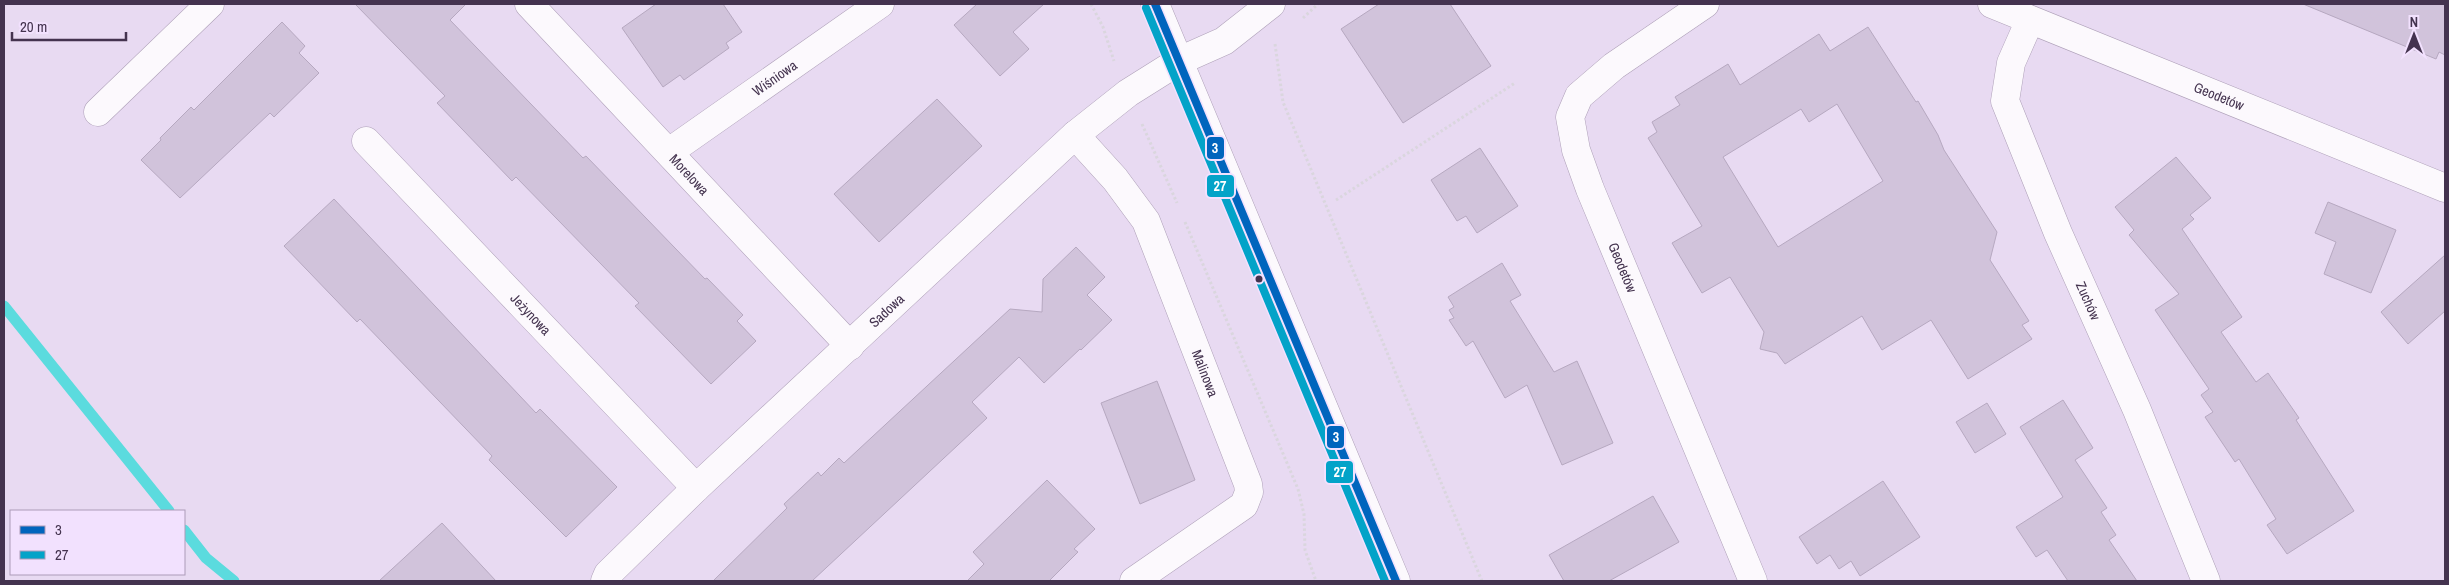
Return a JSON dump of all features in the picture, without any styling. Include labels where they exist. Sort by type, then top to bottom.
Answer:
[{"type":"street","points":[[98,112],[210,4]]},
{"type":"street","name":"Morelowa","points":[[528,4],[850,346]]},
{"type":"street","name":"Wiśniowa","points":[[669,152],[880,4]]},
{"type":"street","points":[[1155,4],[1396,581]]},
{"type":"street","name":"Sadowa","points":[[606,578],[696,488],[1075,135],[1128,93],[1179,61],[1224,40],[1271,4]]},
{"type":"street","name":"Geodetów","points":[[1704,4],[1607,72],[1579,96],[1570,117],[1576,150],[1590,189],[1753,581]]},
{"type":"street","name":"Geodetów","points":[[1992,4],[2445,188]]},
{"type":"street","name":"Zuchów","points":[[2030,20],[2011,63],[2005,101],[2058,233],[2137,410],[2206,581]]},
{"type":"street","name":"Malinowa","points":[[1075,135],[1115,179],[1146,221],[1248,484],[1249,492],[1244,505],[1134,581]]},
{"type":"street","name":"Jeżynowa","points":[[366,141],[696,488]]},
{"type":"path","points":[[1274,44],[1282,102],[1482,581]]},
{"type":"path","points":[[1336,200],[1515,83]]},
{"type":"building","points":[[355,4],[466,4],[450,20],[583,158],[586,156],[705,279],[707,278],[743,315],[737,321],[756,341],[711,384],[635,306],[639,303],[516,177],[512,181],[437,103],[445,96]]},
{"type":"building","points":[[656,4],[723,4],[742,32],[726,43],[729,48],[684,80],[680,75],[663,87],[622,28]]},
{"type":"building","points":[[977,4],[1044,4],[1013,32],[1029,49],[1000,76],[954,25]]},
{"type":"building","points":[[1379,4],[1450,4],[1491,66],[1403,123],[1341,29]]},
{"type":"building","points":[[2303,4],[2445,4],[2445,55],[2439,52],[2436,59]]},
{"type":"building","points":[[282,22],[305,46],[299,53],[319,73],[274,117],[270,113],[180,198],[141,160],[191,107],[194,110]]},
{"type":"building","points":[[1868,27],[1916,102],[1918,101],[1938,135],[1944,150],[1997,232],[1990,260],[2029,321],[2022,325],[2032,339],[1968,379],[1931,320],[1882,350],[1862,316],[1785,364],[1777,353],[1760,349],[1764,332],[1730,277],[1702,293],[1672,243],[1702,226],[1648,138],[1657,132],[1652,122],[1680,105],[1675,97],[1728,64],[1740,85],[1819,34],[1830,51]],"holes":[[[1837,104],[1883,181],[1778,247],[1723,157],[1801,109],[1809,122]]]},
{"type":"building","points":[[937,99],[982,146],[879,242],[834,194]]},
{"type":"building","points":[[1480,148],[1518,206],[1477,233],[1466,216],[1457,221],[1431,180]]},
{"type":"building","points":[[2176,157],[2211,198],[2190,215],[2194,219],[2182,229],[2242,317],[2221,332],[2256,382],[2268,373],[2299,418],[2296,420],[2354,511],[2287,554],[2267,525],[2276,519],[2239,459],[2235,462],[2205,417],[2213,412],[2201,395],[2209,389],[2155,310],[2179,294],[2129,235],[2134,230],[2115,207]]},
{"type":"building","points":[[334,199],[536,413],[540,409],[617,487],[566,537],[489,460],[492,456],[360,319],[357,322],[284,246]]},
{"type":"building","points":[[2328,202],[2396,230],[2371,293],[2324,274],[2336,242],[2315,233]]},
{"type":"building","points":[[1076,247],[1105,277],[1087,295],[1112,320],[1081,350],[1044,383],[1019,357],[972,402],[987,418],[812,581],[713,581],[787,508],[784,504],[818,472],[821,476],[839,458],[844,463],[1010,309],[1042,312],[1043,279]]},
{"type":"building","points":[[2445,255],[2445,311],[2408,344],[2381,312]]},
{"type":"building","points":[[1502,263],[1521,295],[1510,301],[1554,372],[1577,361],[1613,443],[1562,465],[1527,385],[1505,398],[1473,341],[1466,346],[1449,320],[1454,318],[1449,310],[1454,307],[1448,297]]},
{"type":"building","points":[[1157,381],[1195,480],[1140,504],[1101,403]]},
{"type":"building","points":[[2063,400],[2093,448],[2075,460],[2107,508],[2101,512],[2116,535],[2109,540],[2137,581],[2068,581],[2047,550],[2036,557],[2016,527],[2063,497],[2020,427]]},
{"type":"building","points":[[1987,403],[2006,434],[1975,453],[1956,422]]},
{"type":"building","points":[[1047,480],[1095,529],[1074,549],[1078,552],[1049,581],[967,581],[984,564],[973,552]]},
{"type":"building","points":[[1883,481],[1920,537],[1860,576],[1851,561],[1839,569],[1830,555],[1817,564],[1799,537]]},
{"type":"building","points":[[1653,496],[1679,542],[1609,581],[1564,581],[1549,555]]},
{"type":"building","points":[[442,523],[496,581],[379,581]]},
{"type":"waterway","points":[[4,306],[168,510]]},
{"type":"waterway","points":[[185,531],[206,558],[234,581]]},
{"type":"transit line","name":"3","points":[[1155,4],[1396,581]]},
{"type":"transit line","name":"27","points":[[1146,8],[1385,581]]}]
